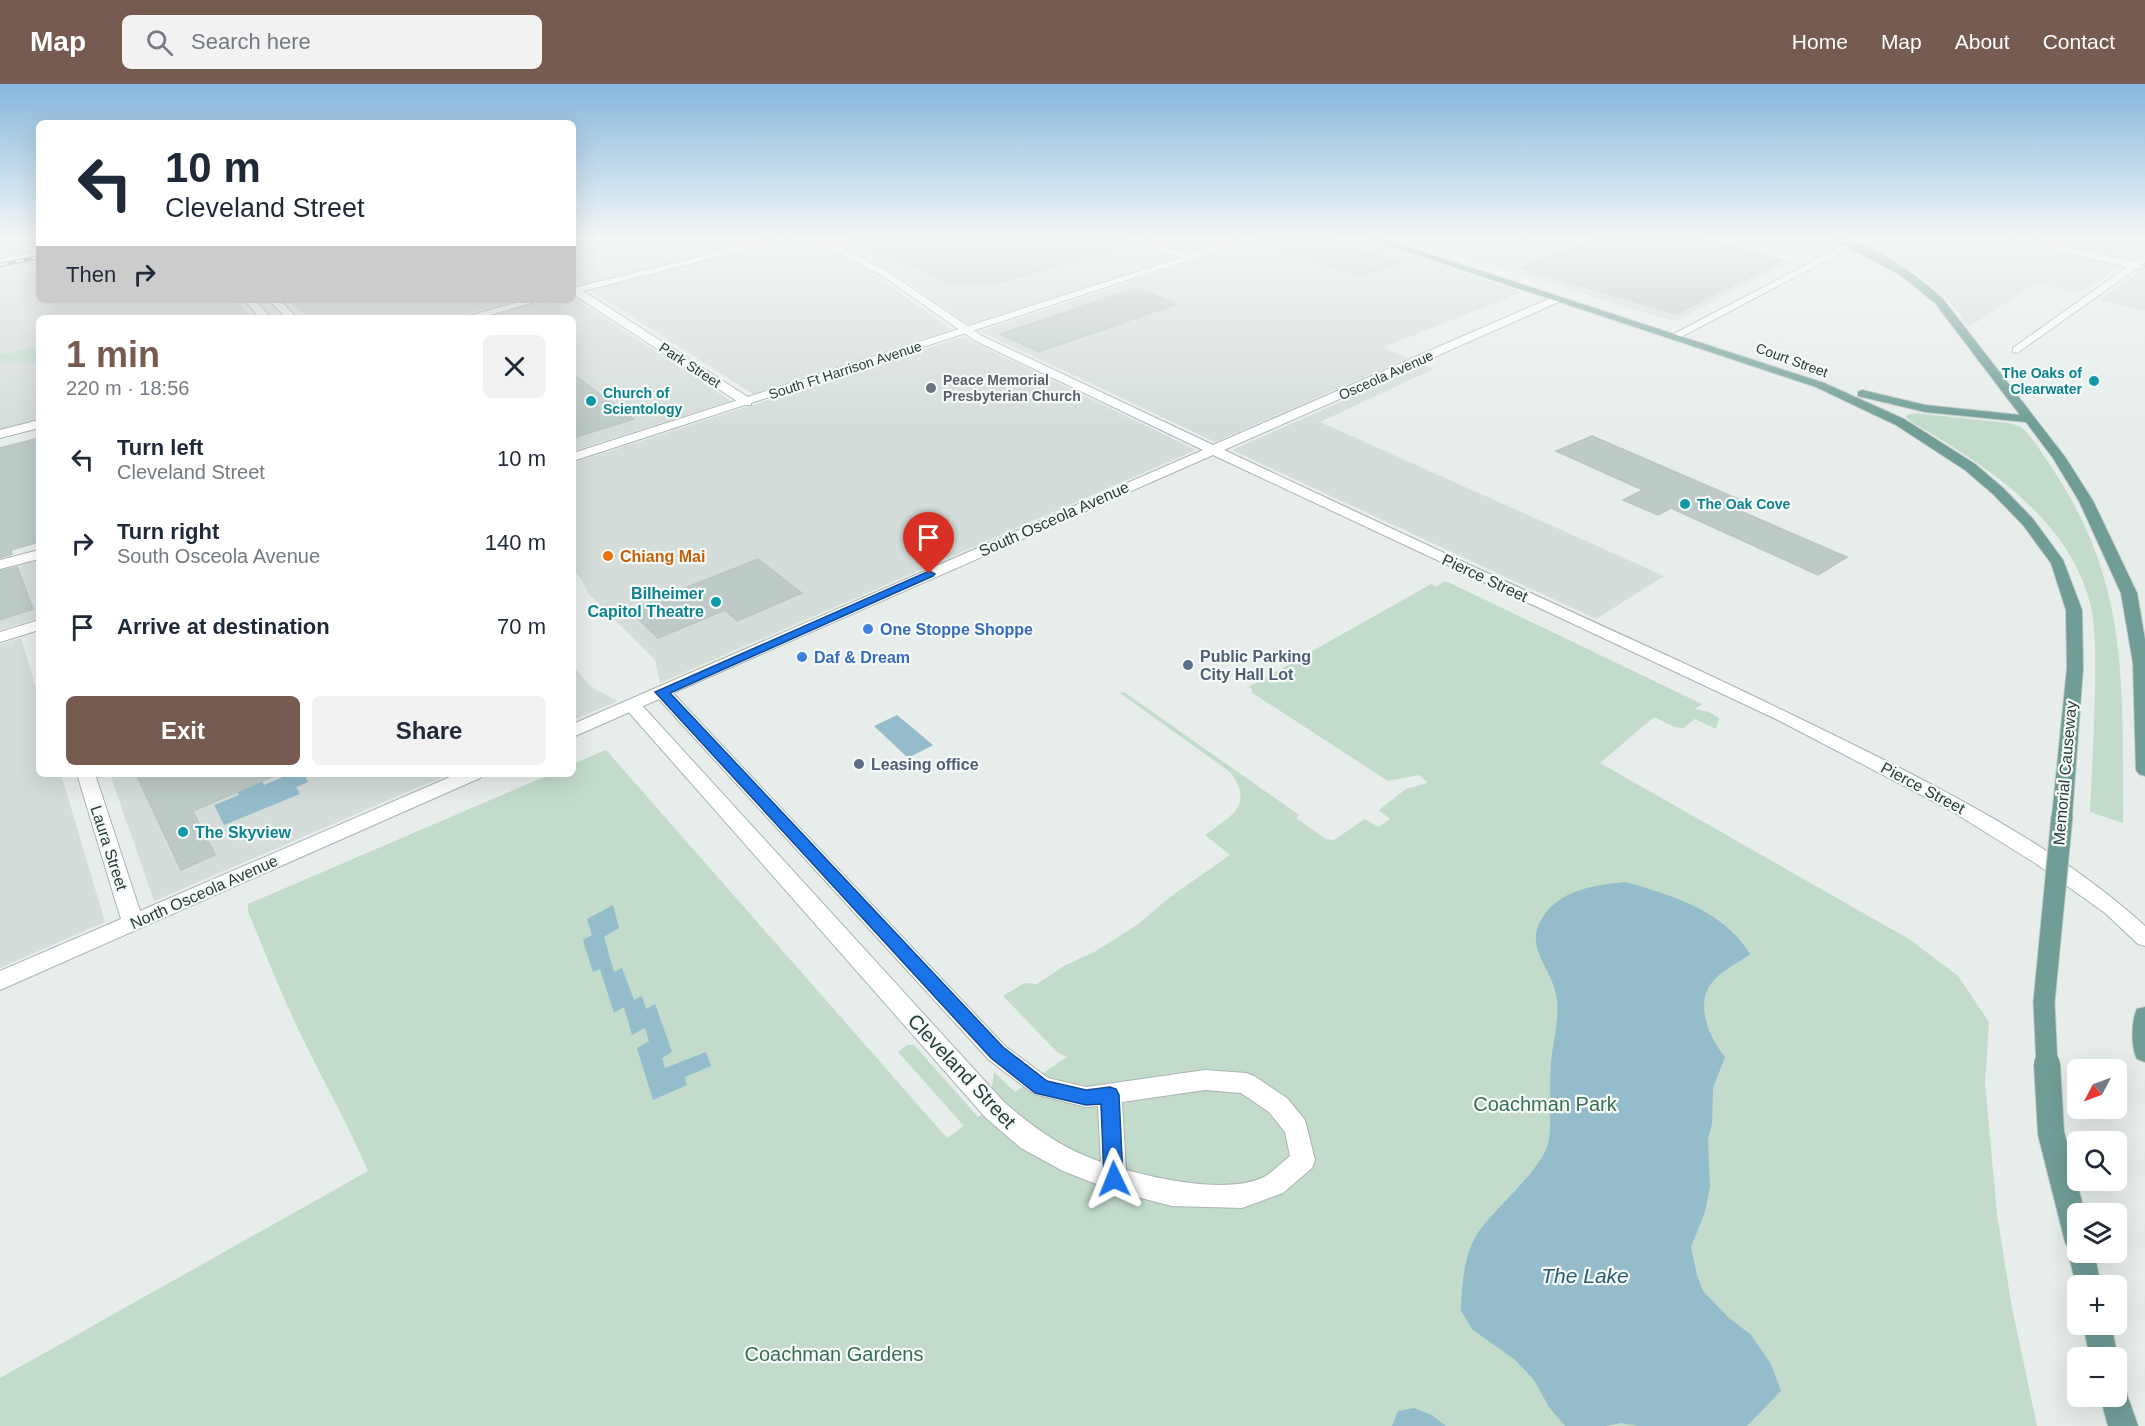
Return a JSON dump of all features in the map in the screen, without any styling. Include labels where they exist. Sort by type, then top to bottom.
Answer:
[{"type":"main road","name":"Court Street","points":[[1559,300],[1809,381],[1861,403]]},
{"type":"main road","points":[[1938,300],[2059,457],[2086,501],[2129,593],[2141,663],[2145,770]]},
{"type":"main road","points":[[1675,336],[1722,346],[1896,404],[1935,412],[2029,419]]},
{"type":"main road","name":"Memorial Causeway","points":[[1861,403],[1926,438],[1970,467],[1998,491],[2028,522],[2058,563],[2074,610],[2075,668],[2044,1002],[2050,1133],[2068,1203]]},
{"type":"main road","points":[[2145,1016],[2145,1052]]},
{"type":"main road","points":[[2117,1407],[2123,1426]]},
{"type":"street","name":"Park Street","points":[[589,300],[747,402]]},
{"type":"street","name":"Pierce Street","points":[[921,300],[965,331],[1443,559],[1784,716],[1957,805],[2042,858],[2103,902],[2145,938]]},
{"type":"street","name":"South Ft Harrison Avenue","points":[[576,456],[1061,300]]},
{"type":"street","name":"Osceola Avenue","points":[[1214,450],[1556,300]]},
{"type":"street","points":[[1675,336],[1746,300]]},
{"type":"street","points":[[2016,350],[2091,300]]},
{"type":"street","points":[[252,303],[263,315]]},
{"type":"street","points":[[277,303],[289,315]]},
{"type":"street","points":[[477,315],[526,303]]},
{"type":"street","points":[[0,434],[36,425]]},
{"type":"street","name":"South Osceola Avenue","points":[[632,705],[1214,450]]},
{"type":"street","points":[[0,565],[36,555]]},
{"type":"street","points":[[0,637],[36,626]]},
{"type":"street","name":"Cleveland Street","points":[[632,705],[995,1110],[1030,1140],[1072,1163],[1114,1179],[1172,1194],[1242,1196],[1274,1185],[1303,1160],[1296,1128],[1278,1105],[1246,1083],[1205,1080],[1086,1098],[1042,1087],[997,1053],[662,692]]},
{"type":"street","points":[[576,730],[632,705]]},
{"type":"street","name":"Laura Street","points":[[87,777],[133,923]]},
{"type":"street","name":"North Osceola Avenue","points":[[0,981],[467,777]]},
{"type":"street","points":[[1110,1095],[1114,1179]]},
{"type":"shaded area","points":[[0,300],[36,300],[36,303],[238,303],[249,315],[36,315],[36,421],[0,430]]},
{"type":"shaded area","points":[[577,300],[731,401],[576,450],[576,315],[492,315],[539,303],[576,303]]},
{"type":"shaded area","points":[[605,300],[910,300],[952,330],[753,394]]},
{"type":"shaded area","points":[[933,300],[1047,300],[969,325]]},
{"type":"shaded area","points":[[1076,300],[1503,300],[1384,347],[1408,358],[1215,442],[980,331]]},
{"type":"shaded area","points":[[1603,300],[1718,300],[1678,320],[1669,320]]},
{"type":"shaded area","points":[[1947,300],[2011,300],[1969,327]]},
{"type":"shaded area","points":[[2100,300],[2145,300],[2145,311]]},
{"type":"shaded area","points":[[291,303],[511,303],[462,315],[304,315]]},
{"type":"shaded area","points":[[963,337],[1196,450],[660,683],[655,660],[588,593],[576,573],[576,462]]},
{"type":"shaded area","points":[[1424,365],[1433,369],[1320,422],[1664,576],[1596,619],[1232,450]]},
{"type":"shaded area","points":[[36,561],[36,619],[0,630],[0,571]]},
{"type":"shaded area","points":[[21,638],[36,689],[36,777],[62,777],[105,922],[0,968],[0,644]]},
{"type":"shaded area","points":[[576,670],[591,687],[618,701],[576,719]]},
{"type":"shaded area","points":[[111,777],[442,777],[154,901]]},
{"type":"green space","points":[[36,347],[36,363],[0,363],[0,355]]},
{"type":"green space","points":[[1914,413],[2008,423],[2021,427],[2043,454],[2079,514],[2097,557],[2109,598],[2117,641],[2123,728],[2123,823],[2090,812],[2095,637],[2089,599],[2077,568],[2060,541],[2040,516],[2017,494],[1964,454],[1905,416]]},
{"type":"green space","name":"Coachman Park","points":[[1443,582],[1448,582],[1702,704],[1695,709],[1709,712],[1719,718],[1716,729],[1695,719],[1683,728],[1675,727],[1654,717],[1600,763],[1909,939],[1958,976],[1989,1022],[1985,1083],[1997,1214],[2011,1303],[2037,1426],[0,1426],[0,1378],[368,1171],[285,999],[248,911],[248,904],[544,777],[576,777],[576,763],[606,750],[947,1138],[964,1126],[898,1052],[907,1045],[914,1045],[978,1117],[998,1103],[978,1083],[992,1087],[994,1072],[1015,1092],[1067,1057],[1058,1053],[1003,996],[1025,983],[1037,984],[1064,966],[1096,951],[1137,925],[1170,897],[1230,855],[1205,835],[1237,809],[1240,793],[1230,772],[1120,693],[1124,692],[1299,815],[1296,818],[1326,839],[1334,840],[1365,819],[1378,827],[1390,819],[1379,810],[1406,789],[1428,783],[1419,775],[1388,781],[1251,692],[1253,690],[1249,687],[1431,584],[1436,587]]},
{"type":"water","points":[[897,715],[933,745],[908,758],[874,726]]},
{"type":"water","points":[[283,777],[306,777],[308,782],[296,787],[300,794],[224,825],[214,805],[239,795],[237,792],[262,781],[264,785]]},
{"type":"water","name":"The Lake","points":[[1626,882],[1679,899],[1696,907],[1726,926],[1750,954],[1719,975],[1708,988],[1705,998],[1705,1018],[1713,1039],[1725,1057],[1713,1088],[1712,1124],[1708,1139],[1710,1187],[1705,1212],[1691,1247],[1703,1291],[1728,1317],[1751,1335],[1771,1364],[1781,1391],[1747,1426],[1638,1426],[1621,1423],[1606,1426],[1565,1426],[1549,1407],[1534,1380],[1514,1359],[1473,1330],[1461,1311],[1466,1263],[1476,1236],[1529,1175],[1545,1151],[1549,1139],[1551,1062],[1557,1003],[1553,985],[1538,950],[1536,932],[1547,911],[1566,896],[1601,885]]},
{"type":"water","points":[[613,905],[619,928],[604,937],[614,972],[622,968],[634,1000],[642,996],[646,1009],[655,1004],[672,1052],[662,1058],[665,1068],[706,1052],[711,1066],[685,1077],[687,1085],[653,1100],[637,1048],[649,1041],[645,1028],[632,1035],[624,1007],[614,1013],[600,969],[593,972],[583,940],[592,935],[587,919]]},
{"type":"water","points":[[1414,1408],[1432,1415],[1446,1426],[1392,1426],[1398,1411]]},
{"type":"building","points":[[1102,300],[1166,300],[1177,304],[1039,352],[1000,334]]},
{"type":"building","points":[[1628,300],[1704,300],[1676,314]]},
{"type":"building","name":"Church of Scientology","points":[[576,376],[634,419],[576,437]]},
{"type":"building","name":"The Oak Cove","points":[[1592,436],[1743,501],[1731,507],[1847,557],[1818,575],[1671,508],[1658,515],[1623,500],[1643,490],[1556,451]]},
{"type":"building","points":[[36,439],[36,543],[11,550],[12,554],[0,558],[0,448]]},
{"type":"building","name":"Bilheimer Capitol Theatre","points":[[758,559],[802,593],[737,621],[725,610],[658,638],[629,610]]},
{"type":"building","points":[[17,567],[33,609],[0,620],[0,571]]},
{"type":"building","name":"The Skyview","points":[[137,777],[272,777],[193,811],[215,855],[181,870]]},
{"type":"place","name":"The Oaks of Clearwater","points":[[2094,381]]},
{"type":"place","name":"Peace Memorial Presbyterian Church","points":[[931,388]]},
{"type":"place","name":"Church of Scientology","points":[[591,401]]},
{"type":"place","name":"The Oak Cove","points":[[1685,504]]},
{"type":"place","name":"Chiang Mai","points":[[608,556]]},
{"type":"place","name":"Bilheimer Capitol Theatre","points":[[716,602]]},
{"type":"place","name":"One Stoppe Shoppe","points":[[868,629]]},
{"type":"place","name":"Daf & Dream","points":[[802,657]]},
{"type":"place","name":"Public Parking City Hall Lot","points":[[1188,665]]},
{"type":"place","name":"Leasing office","points":[[859,764]]},
{"type":"place","name":"The Skyview","points":[[183,832]]},
{"type":"route","points":[[929,574],[662,692],[997,1053],[1042,1087],[1086,1098],[1110,1095],[1114,1179]]},
{"type":"park label","name":"Coachman Gardens","points":[[834,1354]]}]
